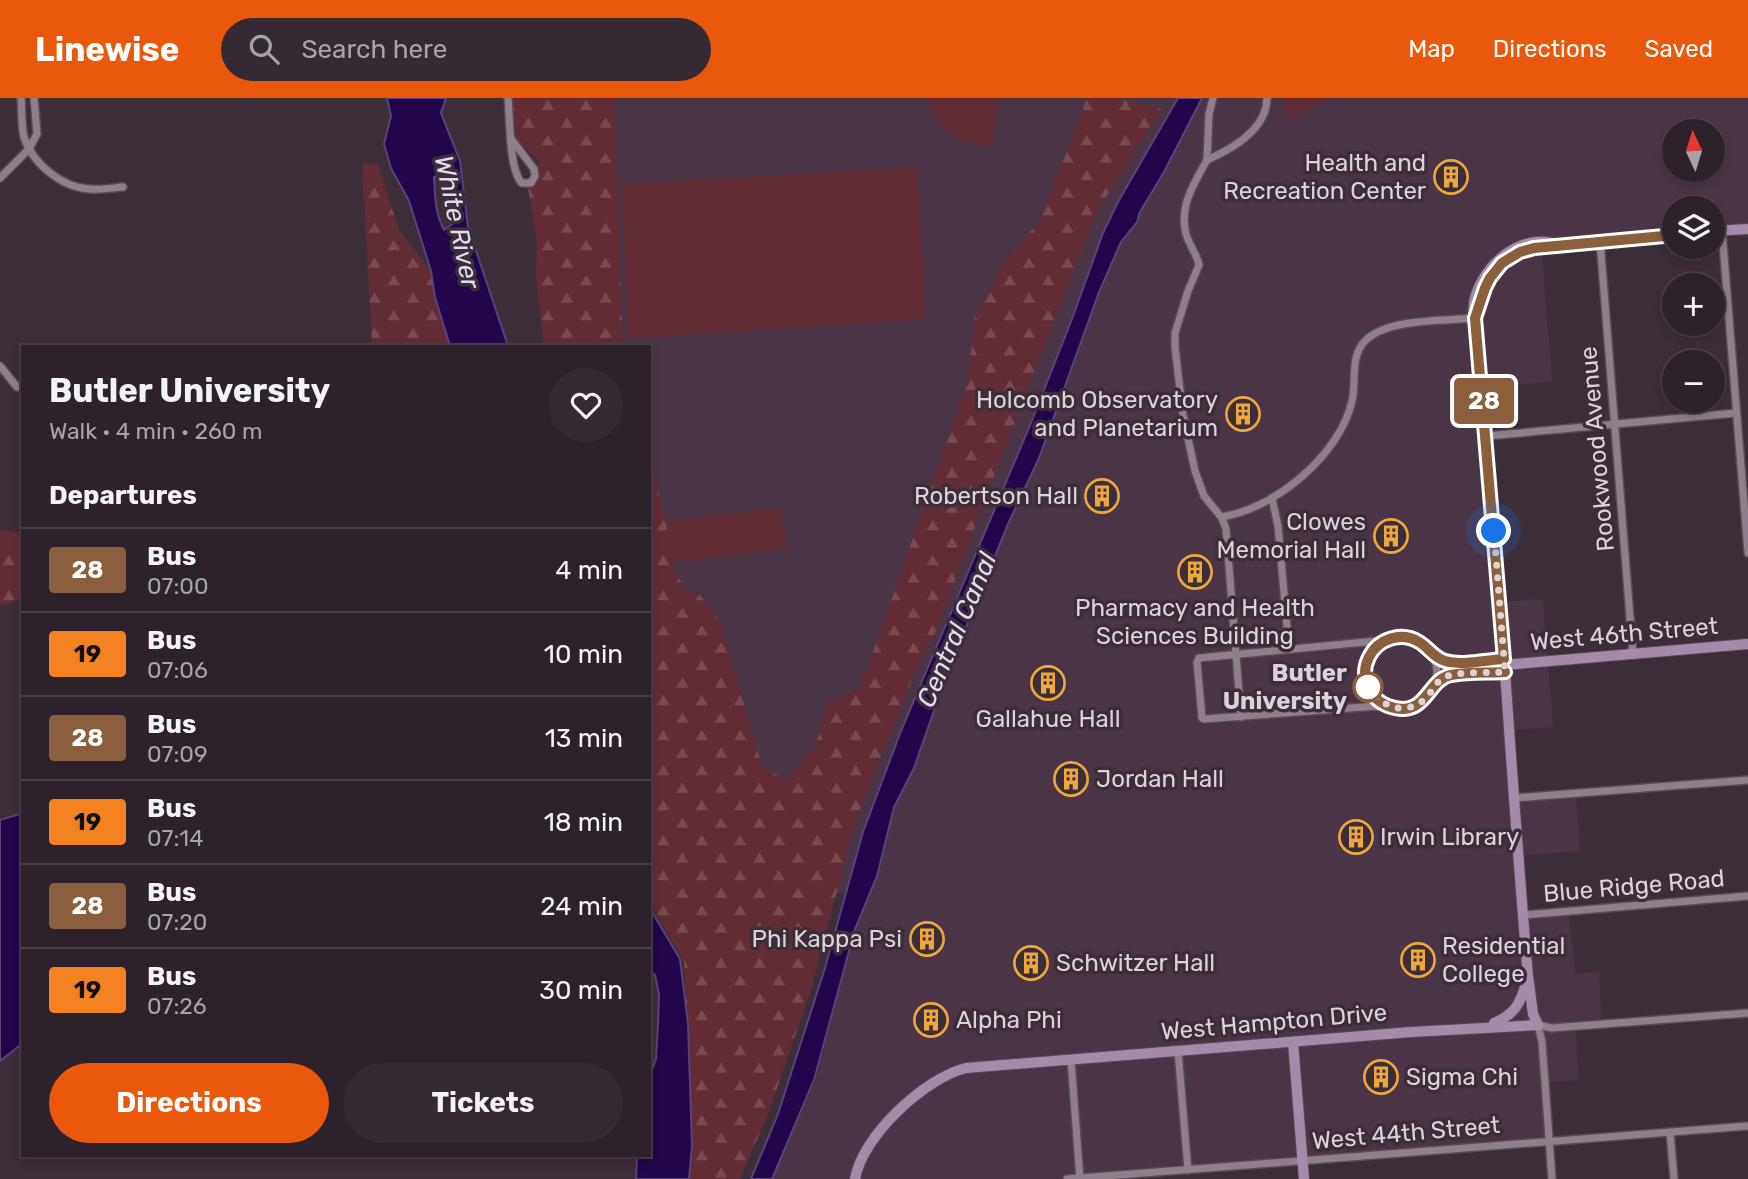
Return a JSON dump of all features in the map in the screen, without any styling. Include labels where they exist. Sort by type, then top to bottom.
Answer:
[{"type":"street","points":[[21,98],[23,134],[29,149],[50,173],[69,184],[91,189],[123,187]]},
{"type":"street","points":[[0,178],[29,149],[37,134],[34,98]]},
{"type":"street","points":[[508,98],[512,140],[517,178],[522,183],[531,183],[536,176],[534,169],[512,140]]},
{"type":"street","points":[[1213,98],[1209,114],[1207,160],[1188,194],[1185,208],[1185,229],[1198,257],[1199,266],[1188,291],[1174,343],[1192,463],[1204,496],[1222,517],[1227,531],[1241,717]]},
{"type":"street","points":[[1207,160],[1236,144],[1256,127],[1266,111],[1267,98]]},
{"type":"street","points":[[1725,231],[1748,229]]},
{"type":"street","points":[[1552,1179],[1542,1042],[1532,1011],[1528,976],[1487,436],[1475,318],[1490,278],[1502,263],[1525,247],[1662,236]]},
{"type":"street","name":"Rookwood Avenue","points":[[1600,241],[1633,655]]},
{"type":"street","points":[[1721,259],[1748,553]]},
{"type":"street","points":[[1222,517],[1250,509],[1272,498],[1323,456],[1342,430],[1353,398],[1356,357],[1366,340],[1390,327],[1475,318]]},
{"type":"street","points":[[0,366],[17,387]]},
{"type":"street","points":[[1487,436],[1737,413]]},
{"type":"street","points":[[1739,439],[1748,438]]},
{"type":"street","points":[[1272,498],[1289,649]]},
{"type":"street","name":"West 46th Street","points":[[1504,665],[1448,662],[1439,659],[1420,643],[1397,637],[1200,657],[1197,662],[1202,718],[1241,717],[1377,706],[1403,708],[1420,703],[1445,677],[1504,665],[1748,644]]},
{"type":"street","points":[[1386,640],[1370,655],[1365,677],[1368,687],[1382,703],[1403,708]]},
{"type":"street","points":[[1429,651],[1436,666],[1434,687]]},
{"type":"street","points":[[1514,798],[1748,780]]},
{"type":"street","name":"Blue Ridge Road","points":[[1523,915],[1748,896]]},
{"type":"street","points":[[1484,1027],[1502,1020],[1515,1010],[1523,997],[1528,976]]},
{"type":"street","name":"West Hampton Drive","points":[[855,1179],[867,1149],[878,1134],[920,1091],[936,1080],[966,1068],[1484,1027],[1538,1025],[1552,1028],[1748,1013]]},
{"type":"street","points":[[1293,1042],[1304,1179]]},
{"type":"street","points":[[1178,1051],[1188,1170]]},
{"type":"street","points":[[1071,1060],[1080,1178]]},
{"type":"street","name":"West 44th Street","points":[[1067,1179],[1748,1125]]},
{"type":"street","points":[[1670,1132],[1674,1179]]},
{"type":"shaded area","name":"Butler University","points":[[511,98],[1748,98],[1748,226],[1725,228],[1725,196],[1662,196],[1662,233],[1541,244],[1552,382],[1482,387],[1500,602],[1543,599],[1553,727],[1509,730],[1514,798],[1576,794],[1580,851],[1518,856],[1523,915],[1569,911],[1575,974],[1599,972],[1602,1023],[1575,1027],[1579,1080],[1544,1082],[1549,1142],[1052,1179],[772,1179],[816,1081],[855,929],[869,891],[655,912],[651,900],[651,345],[544,345],[536,274],[537,242],[528,188],[536,186],[540,176],[539,161],[514,137]]},
{"type":"green space","points":[[511,98],[614,98],[623,345],[544,345],[536,274],[537,242],[528,188],[536,186],[540,176],[539,161],[514,137]]},
{"type":"green space","points":[[927,98],[1002,98],[997,107],[992,145],[970,144],[951,134],[936,118]]},
{"type":"green space","points":[[1087,98],[1117,98],[1161,109],[1095,215],[937,629],[920,660],[856,819],[810,993],[768,1114],[740,1179],[689,1179],[692,1146],[684,961],[655,912],[651,900],[651,461],[666,521],[671,563],[684,588],[700,595],[719,620],[763,768],[787,779],[816,744],[827,703],[860,689],[968,382],[975,316],[1004,263],[1041,219]]},
{"type":"green space","points":[[1282,98],[1333,98],[1288,118]]},
{"type":"green space","points":[[362,163],[378,164],[399,230],[431,271],[435,297],[450,345],[372,345]]},
{"type":"green space","points":[[917,167],[926,319],[629,339],[621,184]]},
{"type":"green space","points":[[781,508],[786,549],[671,563],[666,521]]},
{"type":"green space","points":[[0,530],[21,533],[21,598],[0,605]]},
{"type":"water","name":"White River","points":[[387,98],[446,98],[441,113],[460,161],[468,227],[508,345],[450,345],[435,297],[431,271],[409,201],[391,168],[384,144],[391,116]],"holes":[[[438,175],[454,205],[455,222],[444,230],[441,224],[435,198],[434,177]]]},
{"type":"water","name":"Central Canal","points":[[1178,98],[1202,98],[1137,222],[1121,242],[1099,292],[1039,458],[1008,524],[945,679],[914,768],[894,807],[877,876],[855,929],[814,1080],[772,1179],[751,1179],[778,1114],[825,968],[863,832],[901,731],[1031,423],[1103,233]]},
{"type":"water","points":[[21,814],[21,1045],[0,1061],[0,820]]},
{"type":"water","points":[[651,910],[680,959],[688,1024],[692,1146],[689,1179],[636,1179],[637,1157],[651,1157],[651,1073],[656,1059],[659,994],[655,975],[651,972]]},
{"type":"bus line","name":"28","points":[[1505,672],[1445,677],[1424,700],[1403,708],[1382,703],[1368,687],[1365,677],[1366,665],[1377,646],[1397,637],[1418,641],[1439,659],[1448,662],[1504,659],[1475,318],[1485,288],[1502,263],[1526,250],[1662,236]]},
{"type":"place","name":"Health and Recreation Center","points":[[1451,177]]},
{"type":"place","name":"Holcomb Observatory and Planetarium","points":[[1243,414]]},
{"type":"place","name":"Robertson Hall","points":[[1102,496]]},
{"type":"place","name":"Clowes Memorial Hall","points":[[1391,536]]},
{"type":"place","name":"Pharmacy and Health Sciences Building","points":[[1195,572]]},
{"type":"place","name":"Gallahue Hall","points":[[1048,683]]},
{"type":"place","name":"Butler University","points":[[1368,687]]},
{"type":"place","name":"Jordan Hall","points":[[1071,779]]},
{"type":"place","name":"Irwin Library","points":[[1356,837]]},
{"type":"place","name":"Phi Kappa Psi","points":[[927,939]]},
{"type":"place","name":"Residential College","points":[[1418,960]]},
{"type":"place","name":"Schwitzer Hall","points":[[1031,963]]},
{"type":"place","name":"Alpha Phi","points":[[931,1020]]},
{"type":"place","name":"Sigma Chi","points":[[1381,1077]]},
{"type":"route","points":[[1368,687],[1382,703],[1405,708],[1424,700],[1445,677],[1505,672],[1494,531]]}]
